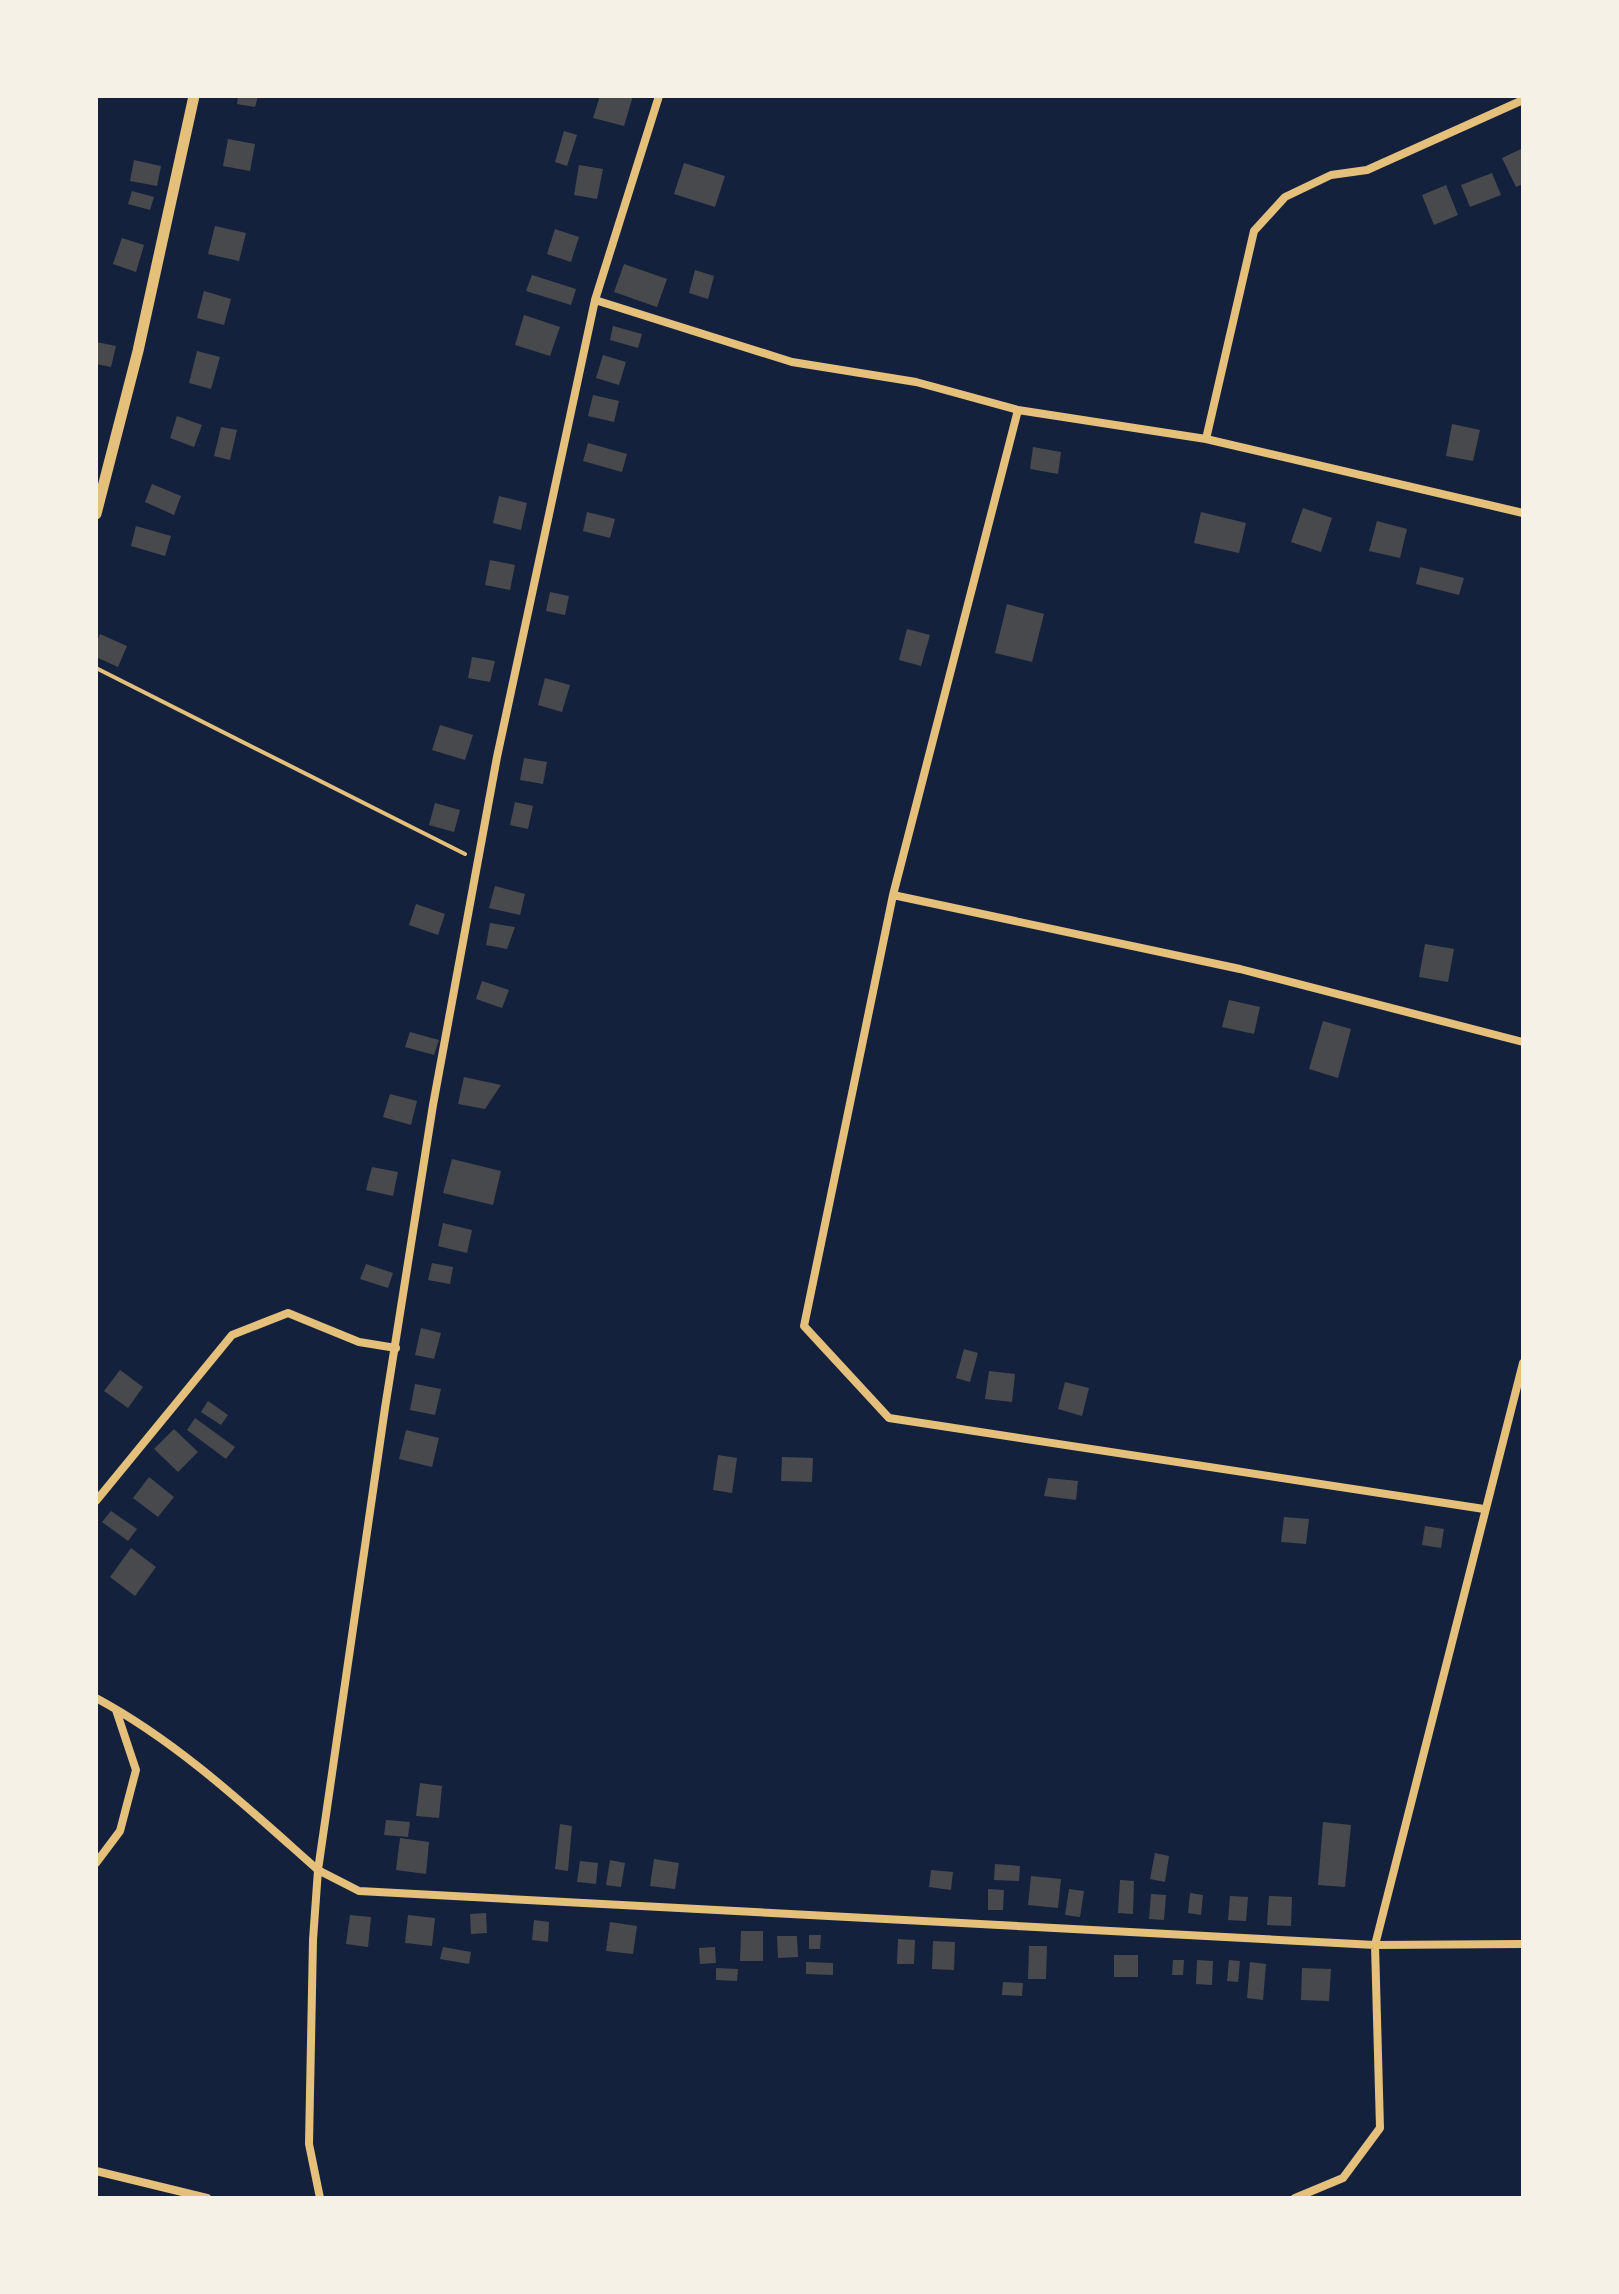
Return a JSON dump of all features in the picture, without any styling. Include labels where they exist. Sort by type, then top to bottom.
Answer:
[{"type":"street","points":[[96,514],[138,351],[194,96]]},
{"type":"street","points":[[320,2198],[309,2144],[313,1940],[318,1870],[385,1408],[433,1105],[478,860],[595,300],[659,96]]},
{"type":"street","points":[[1206,439],[1254,231],[1285,197],[1331,175],[1367,170],[1523,100]]},
{"type":"street","points":[[595,300],[792,362],[916,382],[1018,410],[1206,439],[1523,513]]},
{"type":"street","points":[[1018,410],[893,895],[804,1326],[889,1418],[1484,1509]]},
{"type":"street","points":[[893,895],[1240,969],[1523,1042]]},
{"type":"street","points":[[96,1501],[232,1335],[288,1313],[359,1342],[396,1348]]},
{"type":"street","points":[[1295,2198],[1343,2178],[1380,2128],[1375,1945],[1523,1363]]},
{"type":"street","points":[[96,1698],[217,1781],[318,1870],[359,1891],[1375,1945],[1523,1944]]},
{"type":"street","points":[[96,1863],[120,1831],[136,1770],[115,1709]]},
{"type":"street","points":[[96,2171],[207,2198]]},
{"type":"path","points":[[96,668],[478,860]]},
{"type":"building","points":[[238,96],[258,96],[255,107],[237,104]]},
{"type":"building","points":[[600,96],[633,96],[624,126],[593,118]]},
{"type":"building","points":[[564,131],[577,135],[567,166],[555,162]]},
{"type":"building","points":[[228,139],[255,144],[250,171],[223,166]]},
{"type":"building","points":[[1523,148],[1523,184],[1516,187],[1502,158]]},
{"type":"building","points":[[134,160],[161,166],[157,186],[130,181]]},
{"type":"building","points":[[684,163],[725,176],[715,207],[674,194]]},
{"type":"building","points":[[579,165],[603,169],[597,199],[574,195]]},
{"type":"building","points":[[1492,173],[1501,195],[1470,207],[1461,185]]},
{"type":"building","points":[[1446,185],[1458,215],[1434,225],[1422,195]]},
{"type":"building","points":[[132,191],[154,197],[150,210],[128,204]]},
{"type":"building","points":[[215,226],[246,233],[239,261],[208,254]]},
{"type":"building","points":[[555,229],[579,237],[571,262],[547,254]]},
{"type":"building","points":[[122,238],[144,245],[136,272],[113,264]]},
{"type":"building","points":[[624,264],[667,279],[657,307],[614,292]]},
{"type":"building","points":[[695,270],[714,276],[708,299],[689,293]]},
{"type":"building","points":[[532,275],[576,289],[571,305],[526,291]]},
{"type":"building","points":[[204,291],[231,299],[224,325],[197,318]]},
{"type":"building","points":[[524,315],[560,327],[550,356],[515,345]]},
{"type":"building","points":[[613,326],[642,334],[638,348],[610,340]]},
{"type":"building","points":[[96,342],[116,346],[111,367],[96,364]]},
{"type":"building","points":[[197,351],[220,357],[211,389],[189,383]]},
{"type":"building","points":[[603,355],[626,362],[619,385],[596,378]]},
{"type":"building","points":[[593,395],[619,401],[614,422],[588,416]]},
{"type":"building","points":[[177,416],[202,425],[194,447],[170,438]]},
{"type":"building","points":[[1452,424],[1480,430],[1473,461],[1446,456]]},
{"type":"building","points":[[221,427],[237,430],[230,460],[214,456]]},
{"type":"building","points":[[588,443],[627,454],[622,472],[583,461]]},
{"type":"building","points":[[1033,447],[1061,452],[1058,474],[1030,469]]},
{"type":"building","points":[[152,484],[181,496],[174,515],[145,502]]},
{"type":"building","points":[[499,496],[527,503],[521,530],[493,523]]},
{"type":"building","points":[[1303,508],[1332,518],[1321,552],[1291,542]]},
{"type":"building","points":[[587,512],[615,519],[610,538],[583,531]]},
{"type":"building","points":[[1201,512],[1246,523],[1239,553],[1194,543]]},
{"type":"building","points":[[1377,521],[1407,529],[1400,558],[1369,551]]},
{"type":"building","points":[[136,526],[171,536],[165,556],[131,546]]},
{"type":"building","points":[[490,560],[515,565],[510,590],[485,585]]},
{"type":"building","points":[[1420,567],[1464,578],[1459,595],[1416,584]]},
{"type":"building","points":[[550,592],[569,596],[565,615],[546,611]]},
{"type":"building","points":[[1007,604],[1044,614],[1032,662],[995,653]]},
{"type":"building","points":[[907,629],[930,635],[921,666],[899,660]]},
{"type":"building","points":[[100,634],[127,646],[118,667],[96,657]]},
{"type":"building","points":[[472,657],[495,661],[490,682],[468,678]]},
{"type":"building","points":[[545,678],[570,685],[562,712],[538,705]]},
{"type":"building","points":[[440,725],[473,735],[465,760],[432,750]]},
{"type":"building","points":[[524,758],[547,762],[543,784],[520,780]]},
{"type":"building","points":[[515,802],[533,806],[528,829],[510,825]]},
{"type":"building","points":[[435,803],[460,810],[454,832],[429,825]]},
{"type":"building","points":[[495,886],[525,894],[520,915],[489,908]]},
{"type":"building","points":[[416,904],[445,914],[438,935],[409,925]]},
{"type":"building","points":[[490,923],[515,927],[507,949],[486,945]]},
{"type":"building","points":[[1425,944],[1454,949],[1448,982],[1419,977]]},
{"type":"building","points":[[482,981],[509,990],[502,1008],[476,999]]},
{"type":"building","points":[[1229,1000],[1260,1007],[1254,1034],[1222,1027]]},
{"type":"building","points":[[1323,1021],[1351,1029],[1338,1078],[1309,1069]]},
{"type":"building","points":[[410,1032],[439,1040],[434,1055],[405,1047]]},
{"type":"building","points":[[464,1077],[501,1085],[485,1109],[458,1104]]},
{"type":"building","points":[[390,1094],[417,1101],[411,1125],[383,1117]]},
{"type":"building","points":[[452,1159],[501,1171],[493,1205],[443,1193]]},
{"type":"building","points":[[372,1167],[398,1172],[393,1196],[366,1190]]},
{"type":"building","points":[[443,1223],[472,1230],[467,1253],[438,1246]]},
{"type":"building","points":[[432,1263],[453,1267],[450,1284],[428,1280]]},
{"type":"building","points":[[366,1264],[393,1273],[388,1288],[360,1279]]},
{"type":"building","points":[[421,1328],[441,1333],[434,1359],[415,1355]]},
{"type":"building","points":[[964,1349],[978,1353],[970,1382],[956,1378]]},
{"type":"building","points":[[120,1370],[143,1387],[128,1408],[104,1391]]},
{"type":"building","points":[[989,1371],[1015,1374],[1012,1402],[985,1399]]},
{"type":"building","points":[[1065,1382],[1089,1388],[1082,1416],[1058,1409]]},
{"type":"building","points":[[415,1384],[441,1389],[435,1415],[410,1410]]},
{"type":"building","points":[[208,1401],[228,1415],[221,1425],[201,1412]]},
{"type":"building","points":[[195,1418],[235,1447],[226,1459],[187,1430]]},
{"type":"building","points":[[174,1429],[198,1452],[178,1472],[154,1449]]},
{"type":"building","points":[[406,1430],[439,1438],[432,1467],[399,1459]]},
{"type":"building","points":[[718,1455],[737,1458],[732,1493],[713,1490]]},
{"type":"building","points":[[782,1457],[813,1458],[812,1482],[781,1481]]},
{"type":"building","points":[[149,1477],[174,1497],[158,1517],[133,1498]]},
{"type":"building","points":[[1048,1478],[1078,1481],[1076,1500],[1044,1496]]},
{"type":"building","points":[[111,1511],[137,1529],[128,1541],[102,1522]]},
{"type":"building","points":[[1284,1517],[1309,1519],[1306,1544],[1281,1542]]},
{"type":"building","points":[[1425,1526],[1444,1529],[1441,1548],[1422,1545]]},
{"type":"building","points":[[131,1548],[156,1567],[135,1596],[110,1577]]},
{"type":"building","points":[[420,1783],[442,1786],[439,1818],[416,1816]]},
{"type":"building","points":[[386,1820],[410,1822],[408,1837],[384,1835]]},
{"type":"building","points":[[1323,1822],[1351,1825],[1345,1887],[1318,1885]]},
{"type":"building","points":[[560,1824],[572,1826],[568,1871],[555,1869]]},
{"type":"building","points":[[400,1838],[429,1842],[426,1874],[396,1870]]},
{"type":"building","points":[[1155,1853],[1169,1856],[1165,1882],[1150,1879]]},
{"type":"building","points":[[654,1859],[679,1863],[675,1889],[650,1886]]},
{"type":"building","points":[[610,1860],[625,1863],[621,1887],[606,1885]]},
{"type":"building","points":[[580,1861],[598,1863],[596,1884],[577,1882]]},
{"type":"building","points":[[995,1864],[1020,1866],[1019,1881],[994,1880]]},
{"type":"building","points":[[931,1870],[953,1872],[951,1890],[929,1887]]},
{"type":"building","points":[[1031,1876],[1061,1879],[1058,1908],[1028,1905]]},
{"type":"building","points":[[1120,1880],[1134,1881],[1133,1914],[1118,1913]]},
{"type":"building","points":[[988,1889],[1004,1890],[1003,1910],[988,1910]]},
{"type":"building","points":[[1069,1889],[1084,1891],[1080,1917],[1065,1915]]},
{"type":"building","points":[[1190,1893],[1203,1895],[1201,1915],[1188,1913]]},
{"type":"building","points":[[1151,1894],[1166,1895],[1164,1920],[1149,1919]]},
{"type":"building","points":[[1230,1896],[1248,1897],[1246,1921],[1228,1920]]},
{"type":"building","points":[[1269,1896],[1292,1897],[1291,1926],[1267,1925]]},
{"type":"building","points":[[486,1913],[487,1933],[471,1934],[470,1914]]},
{"type":"building","points":[[350,1915],[371,1917],[368,1947],[346,1944]]},
{"type":"building","points":[[408,1915],[435,1918],[432,1946],[405,1943]]},
{"type":"building","points":[[534,1920],[549,1922],[548,1942],[532,1940]]},
{"type":"building","points":[[610,1922],[637,1926],[633,1954],[606,1951]]},
{"type":"building","points":[[741,1931],[763,1931],[763,1961],[740,1961]]},
{"type":"building","points":[[809,1935],[821,1935],[820,1949],[809,1949]]},
{"type":"building","points":[[777,1936],[797,1936],[798,1957],[778,1958]]},
{"type":"building","points":[[898,1939],[915,1940],[914,1964],[897,1964]]},
{"type":"building","points":[[933,1941],[955,1942],[954,1970],[932,1969]]},
{"type":"building","points":[[1029,1946],[1047,1946],[1046,1979],[1028,1979]]},
{"type":"building","points":[[443,1947],[471,1952],[469,1964],[440,1959]]},
{"type":"building","points":[[715,1947],[716,1963],[700,1964],[699,1948]]},
{"type":"building","points":[[1114,1955],[1138,1955],[1138,1977],[1114,1977]]},
{"type":"building","points":[[1173,1960],[1184,1960],[1183,1975],[1172,1975]]},
{"type":"building","points":[[1197,1960],[1213,1961],[1212,1985],[1196,1984]]},
{"type":"building","points":[[1229,1960],[1240,1961],[1238,1982],[1227,1981]]},
{"type":"building","points":[[806,1962],[833,1963],[833,1975],[806,1974]]},
{"type":"building","points":[[1250,1962],[1266,1964],[1263,2000],[1247,1998]]},
{"type":"building","points":[[716,1968],[738,1969],[737,1981],[716,1980]]},
{"type":"building","points":[[1302,1968],[1331,1969],[1329,2001],[1301,2000]]},
{"type":"building","points":[[1003,1982],[1023,1983],[1022,1996],[1002,1995]]}]
